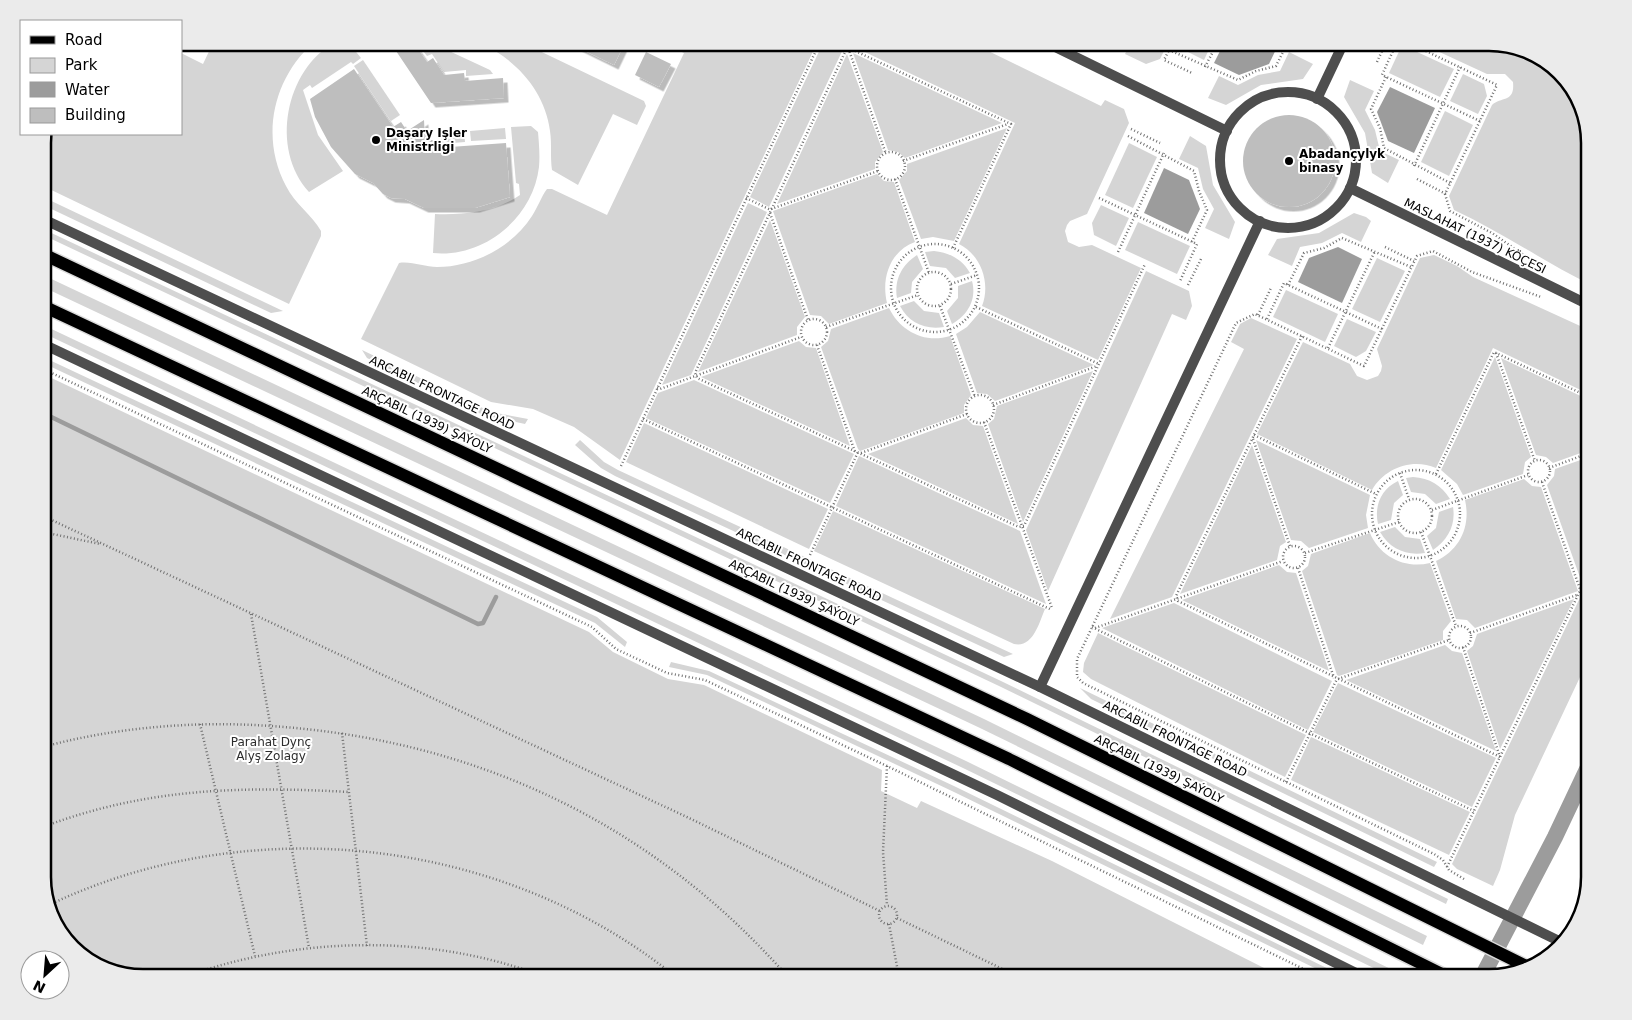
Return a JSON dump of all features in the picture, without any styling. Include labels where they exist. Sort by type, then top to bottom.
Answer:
[{"type":"main road","name":"ARÇABIL (1939) ŞAÝOLY","points":[[51,258],[1027,718],[1520,963]]},
{"type":"main road","points":[[51,310],[1009,759],[1430,969]]},
{"type":"street","points":[[1063,51],[1227,131]]},
{"type":"street","points":[[1317,99],[1340,51]]},
{"type":"street","points":[[1294,92],[1317,99],[1336,112],[1352,137],[1356,154],[1356,166],[1350,188],[1336,208],[1317,221],[1306,225],[1282,227],[1260,221],[1240,208],[1227,188],[1223,177],[1221,154],[1227,131],[1240,112],[1265,96],[1294,92]]},
{"type":"street","name":"MASLAHAT (1937) KÖÇESI","points":[[1350,188],[1581,301]]},
{"type":"street","points":[[1040,687],[1260,221]]},
{"type":"street","name":"ARCABIL FRONTAGE ROAD","points":[[51,223],[1040,687],[1556,940]]},
{"type":"street","points":[[51,348],[997,795],[1346,969]]},
{"type":"path","points":[[621,466],[816,51]]},
{"type":"path","points":[[696,376],[695,373],[846,51]]},
{"type":"path","points":[[848,51],[886,154]]},
{"type":"path","points":[[850,51],[1010,124]]},
{"type":"path","points":[[1168,51],[1164,60],[1192,73]]},
{"type":"path","points":[[1171,51],[1238,80],[1256,71],[1276,66],[1284,51]]},
{"type":"path","points":[[1205,67],[1213,51]]},
{"type":"path","points":[[1377,62],[1382,51]]},
{"type":"path","points":[[1393,51],[1382,75],[1480,121]]},
{"type":"path","points":[[1426,51],[1497,84],[1450,183],[1446,194],[1450,211],[1492,233],[1545,268]]},
{"type":"path","points":[[1414,166],[1460,67]]},
{"type":"path","points":[[1386,77],[1371,109],[1380,128],[1384,148],[1411,161],[1414,166],[1450,183]]},
{"type":"path","points":[[904,161],[1010,124]]},
{"type":"path","points":[[954,248],[1010,124]]},
{"type":"path","points":[[1131,129],[1160,143]]},
{"type":"path","points":[[1128,136],[1164,153],[1167,158],[1194,171],[1199,191],[1207,210],[1192,242]]},
{"type":"path","points":[[1118,252],[1164,153]]},
{"type":"path","points":[[886,154],[898,154],[904,161],[904,171],[896,179],[884,178],[878,171],[878,161],[886,154]]},
{"type":"path","points":[[746,198],[771,210],[878,171]]},
{"type":"path","points":[[896,179],[929,273]]},
{"type":"path","points":[[1417,179],[1446,194]]},
{"type":"path","points":[[1099,198],[1197,244],[1180,280]]},
{"type":"path","points":[[771,210],[808,320]]},
{"type":"path","points":[[1288,285],[1304,253],[1324,248],[1342,238],[1369,251],[1375,251],[1411,267]]},
{"type":"path","points":[[933,244],[954,248],[967,257],[978,275],[980,291],[976,306],[963,323],[951,329],[937,332],[919,329],[904,319],[894,303],[891,285],[896,267],[907,253],[920,246],[933,244]]},
{"type":"path","points":[[1385,247],[1414,261]]},
{"type":"path","points":[[1328,348],[1375,251]]},
{"type":"path","points":[[1468,881],[1447,867],[1434,854],[1084,683],[1078,677],[1075,670],[1077,659],[1236,323],[1255,314],[1258,315],[1364,366],[1414,261],[1417,256],[1432,251],[1472,272],[1543,298]]},
{"type":"path","points":[[1188,285],[1202,256]]},
{"type":"path","points":[[1022,526],[1024,526],[1146,264]]},
{"type":"path","points":[[938,272],[946,276],[951,284],[952,293],[948,301],[940,306],[931,307],[923,303],[918,295],[917,286],[921,278],[929,273],[938,272]]},
{"type":"path","points":[[951,284],[978,275]]},
{"type":"path","points":[[1267,319],[1284,283],[1382,329]]},
{"type":"path","points":[[1258,315],[1271,288]]},
{"type":"path","points":[[826,328],[918,295]]},
{"type":"path","points":[[940,306],[951,329],[975,397]]},
{"type":"path","points":[[976,306],[1099,365]]},
{"type":"path","points":[[1574,313],[1581,317]]},
{"type":"path","points":[[808,320],[820,320],[826,328],[826,337],[817,345],[807,344],[801,337],[801,328],[808,320]]},
{"type":"path","points":[[1177,598],[1176,596],[1302,336]]},
{"type":"path","points":[[658,388],[801,337]]},
{"type":"path","points":[[817,345],[858,452]]},
{"type":"path","points":[[1436,474],[1494,352],[1496,352]]},
{"type":"path","points":[[1496,352],[1581,393]]},
{"type":"path","points":[[1496,352],[1535,461]]},
{"type":"path","points":[[993,405],[1099,365]]},
{"type":"path","points":[[51,373],[592,627],[616,649],[667,673],[705,680],[887,766],[1302,969]]},
{"type":"path","points":[[696,376],[1010,523],[1022,526]]},
{"type":"path","points":[[975,397],[987,398],[993,405],[993,414],[984,422],[974,421],[967,414],[967,405],[975,397]]},
{"type":"path","points":[[810,554],[858,452],[967,414]]},
{"type":"path","points":[[643,419],[1052,610],[984,422]]},
{"type":"path","points":[[1253,437],[1376,495]]},
{"type":"path","points":[[1253,437],[1290,546]]},
{"type":"path","points":[[1549,468],[1581,457]]},
{"type":"path","points":[[1535,461],[1544,462],[1549,468],[1549,475],[1542,482]]},
{"type":"path","points":[[1535,461],[1528,468],[1528,475],[1533,481],[1542,482]]},
{"type":"path","points":[[1421,470],[1436,474],[1452,488],[1458,499],[1461,514],[1457,532],[1446,547],[1430,556],[1412,558],[1395,552],[1381,540],[1375,528],[1372,514],[1376,495],[1386,481],[1400,473],[1421,470]]},
{"type":"path","points":[[1400,473],[1409,499]]},
{"type":"path","points":[[1432,510],[1528,475]]},
{"type":"path","points":[[1447,867],[1581,590],[1542,482]]},
{"type":"path","points":[[1418,498],[1427,502],[1432,510],[1433,519],[1429,527],[1422,532],[1412,533],[1404,529],[1399,522],[1398,512],[1402,504],[1409,499],[1418,498]]},
{"type":"path","points":[[51,520],[689,818],[880,911]]},
{"type":"path","points":[[1305,553],[1375,528],[1399,522]]},
{"type":"path","points":[[1422,532],[1456,626]]},
{"type":"path","points":[[51,534],[107,546]]},
{"type":"path","points":[[1290,546],[1300,547],[1305,553],[1305,561],[1298,568]]},
{"type":"path","points":[[1290,546],[1283,553],[1283,560],[1288,567],[1298,568]]},
{"type":"path","points":[[1093,627],[1283,560]]},
{"type":"path","points":[[1286,782],[1336,679],[1298,568]]},
{"type":"path","points":[[1470,633],[1579,594]]},
{"type":"path","points":[[1177,598],[1336,679],[1500,757]]},
{"type":"path","points":[[251,614],[309,948]]},
{"type":"path","points":[[1456,626],[1465,627],[1470,633],[1470,641],[1463,647],[1454,646],[1449,640],[1449,633],[1456,626]]},
{"type":"path","points":[[1093,627],[1474,811]]},
{"type":"path","points":[[1336,679],[1449,640]]},
{"type":"path","points":[[1463,647],[1500,757]]},
{"type":"path","points":[[200,724],[255,956]]},
{"type":"path","points":[[51,745],[95,736],[200,724],[270,725],[342,733],[415,747],[492,770],[586,815],[647,851],[705,895],[753,939],[780,969]]},
{"type":"path","points":[[342,733],[367,946]]},
{"type":"path","points":[[887,766],[883,852],[887,905]]},
{"type":"path","points":[[51,824],[111,805],[163,795],[217,790],[281,789],[349,792]]},
{"type":"path","points":[[55,902],[90,887],[145,869],[232,853],[291,848],[356,850],[441,864],[478,873],[518,886],[569,909],[617,935],[664,969]]},
{"type":"path","points":[[880,911],[887,905]]},
{"type":"path","points":[[887,905],[896,909],[897,918]]},
{"type":"path","points":[[880,911],[881,920],[889,924]]},
{"type":"path","points":[[889,924],[897,918]]},
{"type":"path","points":[[897,918],[1001,969]]},
{"type":"path","points":[[889,924],[897,969]]},
{"type":"path","points":[[213,969],[255,956],[309,948],[367,946],[401,947],[461,955],[521,969]]},
{"type":"green space","points":[[209,51],[305,51],[288,74],[280,91],[273,129],[274,148],[278,167],[286,186],[321,231],[321,236],[289,304],[51,190],[51,135],[182,135],[182,54],[203,64]]},
{"type":"green space","points":[[323,51],[355,51],[361,58],[353,64],[351,62],[312,88],[310,85],[303,90],[318,135],[343,171],[309,192],[297,174],[290,154],[287,133],[289,111],[295,90],[304,71]]},
{"type":"green space","points":[[423,51],[449,51],[490,70],[493,74],[466,76],[466,70],[444,72],[432,54],[427,56]]},
{"type":"green space","points":[[496,51],[540,51],[644,101],[646,106],[637,125],[613,114],[578,185],[552,170],[551,136],[542,103],[527,78],[506,58]]},
{"type":"green space","points":[[680,51],[813,51],[620,460],[574,427],[533,409],[491,402],[361,339],[399,263],[432,267],[451,266],[478,259],[491,253],[503,246],[524,227],[547,189],[552,189],[607,215],[684,53]]},
{"type":"green space","points":[[819,51],[842,51],[769,207],[750,197]]},
{"type":"green space","points":[[863,51],[988,51],[1101,106],[1105,100],[1124,109],[1129,123],[1087,214],[1070,221],[1065,231],[1068,242],[1079,247],[1092,245],[1141,268],[1098,360],[982,306],[985,288],[982,270],[973,255],[959,244],[1015,123]]},
{"type":"green space","points":[[1126,51],[1164,51],[1160,59],[1146,64],[1125,54]]},
{"type":"green space","points":[[1186,51],[1208,51],[1204,60]]},
{"type":"green space","points":[[1399,51],[1415,51],[1454,69],[1440,97],[1389,73]]},
{"type":"green space","points":[[1437,51],[1489,51],[1513,54],[1524,58],[1545,70],[1554,78],[1562,87],[1574,108],[1581,137],[1581,280],[1454,210],[1449,196],[1492,105],[1510,96],[1513,89],[1513,82],[1505,74],[1487,74]]},
{"type":"green space","points":[[1289,52],[1313,64],[1303,79],[1261,85],[1226,105],[1208,98],[1219,76],[1238,85],[1258,75],[1280,71]]},
{"type":"green space","points":[[853,53],[1002,123],[905,158],[898,152],[888,150]]},
{"type":"green space","points":[[847,54],[883,152],[875,162],[875,169],[777,204]]},
{"type":"green space","points":[[363,60],[400,115],[391,121],[354,66]]},
{"type":"green space","points":[[1463,74],[1484,84],[1487,96],[1478,114],[1450,101]]},
{"type":"green space","points":[[1350,80],[1374,91],[1365,110],[1375,130],[1380,151],[1399,160],[1388,183],[1372,173],[1365,133],[1344,97]]},
{"type":"green space","points":[[1445,111],[1473,125],[1449,176],[1421,162]]},
{"type":"green space","points":[[531,126],[538,132],[539,167],[535,186],[527,203],[516,218],[503,231],[470,249],[452,253],[433,253],[435,214],[457,214],[490,209],[520,195],[519,184],[516,183],[511,127]]},
{"type":"green space","points":[[505,128],[506,139],[471,141],[470,131]]},
{"type":"green space","points":[[1007,128],[954,241],[933,237],[921,239],[899,180],[907,171],[907,164]]},
{"type":"green space","points":[[464,131],[465,142],[440,144],[439,133]]},
{"type":"green space","points":[[1190,136],[1206,146],[1213,185],[1235,222],[1229,239],[1205,228],[1214,209],[1203,189],[1198,168],[1179,159]]},
{"type":"green space","points":[[1129,143],[1157,157],[1133,208],[1105,195]]},
{"type":"green space","points":[[877,174],[884,181],[894,182],[915,242],[899,252],[889,267],[885,284],[887,303],[829,324],[821,316],[810,315],[773,211]]},
{"type":"green space","points":[[51,201],[283,311],[271,313],[51,209]]},
{"type":"green space","points":[[748,203],[767,212],[691,375],[662,385]]},
{"type":"green space","points":[[1101,205],[1129,218],[1116,246],[1094,235],[1092,223]]},
{"type":"green space","points":[[1354,213],[1371,221],[1361,242],[1342,233],[1322,243],[1300,247],[1292,266],[1268,255],[1277,239],[1319,233]]},
{"type":"green space","points":[[770,220],[805,317],[797,327],[797,335],[698,372]]},
{"type":"green space","points":[[1138,222],[1190,246],[1177,274],[1125,250]]},
{"type":"green space","points":[[51,233],[1001,681],[1448,899],[1446,904],[999,686],[51,239]]},
{"type":"green space","points":[[925,252],[945,253],[955,258],[970,273],[955,278],[946,268],[930,266]]},
{"type":"green space","points":[[917,255],[923,269],[912,282],[911,293],[897,298],[896,291],[900,273],[907,263]]},
{"type":"green space","points":[[1434,255],[1457,266],[1473,277],[1581,326],[1581,390],[1493,348],[1436,468],[1418,464],[1400,467],[1384,476],[1372,490],[1257,434],[1303,342],[1350,364],[1357,376],[1367,380],[1378,376],[1382,366],[1377,349],[1420,258]]},
{"type":"green space","points":[[1377,258],[1405,271],[1380,322],[1352,309]]},
{"type":"green space","points":[[1146,271],[1189,291],[1192,306],[1186,320],[1172,314],[1048,591],[1026,530]]},
{"type":"green space","points":[[51,279],[984,719],[1427,936],[1423,945],[980,728],[51,291]]},
{"type":"green space","points":[[972,281],[973,294],[970,306],[963,316],[952,324],[947,311],[958,298],[958,286]]},
{"type":"green space","points":[[1286,290],[1338,314],[1325,342],[1273,317]]},
{"type":"green space","points":[[914,301],[924,311],[939,313],[944,327],[924,326],[908,317],[900,306]]},
{"type":"green space","points":[[889,308],[900,323],[914,334],[931,338],[950,336],[971,395],[964,405],[964,413],[860,451],[821,347],[828,341],[831,329]]},
{"type":"green space","points":[[980,312],[1094,365],[995,401],[987,394],[977,393],[956,334],[967,327]]},
{"type":"green space","points":[[1251,318],[1297,339],[1172,597],[1110,619],[1244,349],[1231,342],[1240,324]]},
{"type":"green space","points":[[1347,319],[1376,332],[1366,351],[1356,357],[1334,346]]},
{"type":"green space","points":[[51,329],[966,761],[1391,969],[1376,969],[963,768],[51,337]]},
{"type":"green space","points":[[799,341],[806,347],[816,348],[850,446],[701,377]]},
{"type":"green space","points":[[362,350],[491,412],[528,419],[525,424],[483,415],[367,358]]},
{"type":"green space","points":[[1495,357],[1531,457],[1525,462],[1523,474],[1463,495],[1457,484],[1441,470]]},
{"type":"green space","points":[[1501,358],[1581,396],[1581,453],[1553,463],[1546,457],[1536,455]]},
{"type":"green space","points":[[51,361],[597,617],[627,642],[625,647],[595,623],[51,367]]},
{"type":"green space","points":[[1093,371],[1023,522],[988,424],[994,419],[997,406]]},
{"type":"green space","name":"Parahat Dynç Alyş Zolagy","points":[[51,378],[589,632],[613,652],[668,679],[704,685],[882,770],[881,791],[917,808],[921,801],[1052,861],[1266,969],[143,969],[119,966],[108,962],[87,950],[70,933],[56,906],[51,883]]},
{"type":"green space","points":[[694,380],[854,454],[830,503],[646,418],[658,393]]},
{"type":"green space","points":[[966,418],[973,425],[983,426],[1018,524],[868,454]]},
{"type":"green space","points":[[644,423],[828,509],[809,549],[626,462]]},
{"type":"green space","points":[[580,440],[604,462],[618,470],[1013,654],[1004,657],[615,476],[601,468],[575,445]]},
{"type":"green space","points":[[1256,440],[1370,495],[1366,515],[1368,528],[1309,548],[1301,541],[1291,540]]},
{"type":"green space","points":[[1252,445],[1286,542],[1280,546],[1277,560],[1180,594]]},
{"type":"green space","points":[[859,456],[1020,531],[1046,604],[836,506]]},
{"type":"green space","points":[[1581,460],[1581,580],[1547,485],[1554,476],[1555,469]]},
{"type":"green space","points":[[1413,477],[1434,483],[1450,499],[1436,504],[1425,494],[1411,492],[1406,478]]},
{"type":"green space","points":[[1524,479],[1532,486],[1541,487],[1578,591],[1475,628],[1467,620],[1456,619],[1436,561],[1452,550],[1462,536],[1466,519],[1465,500]]},
{"type":"green space","points":[[1398,481],[1403,495],[1394,503],[1391,520],[1378,524],[1377,511],[1380,499],[1392,484]]},
{"type":"green space","points":[[1453,507],[1454,514],[1450,532],[1443,542],[1433,550],[1427,536],[1436,528],[1439,512]]},
{"type":"green space","points":[[833,511],[1045,609],[1038,627],[1026,642],[1014,644],[814,551]]},
{"type":"green space","points":[[1395,527],[1405,537],[1420,539],[1425,553],[1405,552],[1389,543],[1380,532]]},
{"type":"green space","points":[[1370,533],[1380,549],[1394,559],[1411,564],[1430,563],[1451,621],[1443,631],[1443,640],[1339,676],[1337,675],[1302,571],[1308,566],[1311,554]]},
{"type":"green space","points":[[1279,565],[1287,572],[1296,573],[1329,671],[1182,600]]},
{"type":"green space","points":[[1581,596],[1581,675],[1515,815],[1500,870],[1493,886],[1457,869],[1452,864]]},
{"type":"green space","points":[[1574,599],[1500,749],[1467,651],[1473,646],[1477,634]]},
{"type":"green space","points":[[1174,603],[1332,681],[1308,730],[1102,628]]},
{"type":"green space","points":[[1098,633],[1306,735],[1285,777],[1091,679],[1083,672],[1084,663]]},
{"type":"green space","points":[[1445,645],[1452,651],[1462,653],[1496,751],[1346,680]]},
{"type":"green space","points":[[671,662],[709,671],[956,787],[1329,969],[1317,969],[954,792],[707,675],[669,667]]},
{"type":"green space","points":[[1338,683],[1496,758],[1472,807],[1313,732]]},
{"type":"green space","points":[[1080,688],[1437,862],[1434,867],[1091,699]]},
{"type":"green space","points":[[1311,737],[1470,812],[1449,855],[1291,780]]},
{"type":"water","points":[[1220,51],[1275,51],[1269,64],[1239,75],[1214,63]]},
{"type":"water","points":[[1390,87],[1435,108],[1414,153],[1388,141],[1377,112]]},
{"type":"water","points":[[1164,168],[1189,180],[1200,209],[1188,234],[1144,213]]},
{"type":"water","points":[[1338,247],[1362,259],[1342,303],[1298,282],[1309,258]]},
{"type":"building","points":[[396,51],[419,51],[427,62],[433,58],[444,75],[464,73],[465,81],[503,78],[504,98],[431,103]]},
{"type":"building","points":[[585,51],[621,51],[614,65]]},
{"type":"building","points":[[646,52],[671,64],[659,87],[635,75]]},
{"type":"building","name":"Daşary Işler Ministrligi","points":[[354,69],[393,127],[401,122],[407,131],[424,120],[425,140],[436,140],[436,148],[506,143],[510,197],[475,208],[424,208],[405,199],[391,198],[383,194],[373,183],[355,174],[331,147],[315,117],[310,99]]},
{"type":"building","name":"Abadançylyk binasy","points":[[1289,115],[1307,118],[1322,128],[1332,143],[1335,161],[1332,179],[1322,194],[1307,204],[1289,207],[1271,204],[1256,194],[1246,179],[1243,161],[1246,143],[1256,128],[1271,118]]},
{"type":"waterway","points":[[51,417],[478,624],[483,623],[496,597]]},
{"type":"waterway","points":[[1486,969],[1555,837],[1581,782]]},
{"type":"place","name":"Daşary Işler Ministrligi","points":[[376,140]]},
{"type":"place","name":"Abadançylyk binasy","points":[[1289,161]]}]
